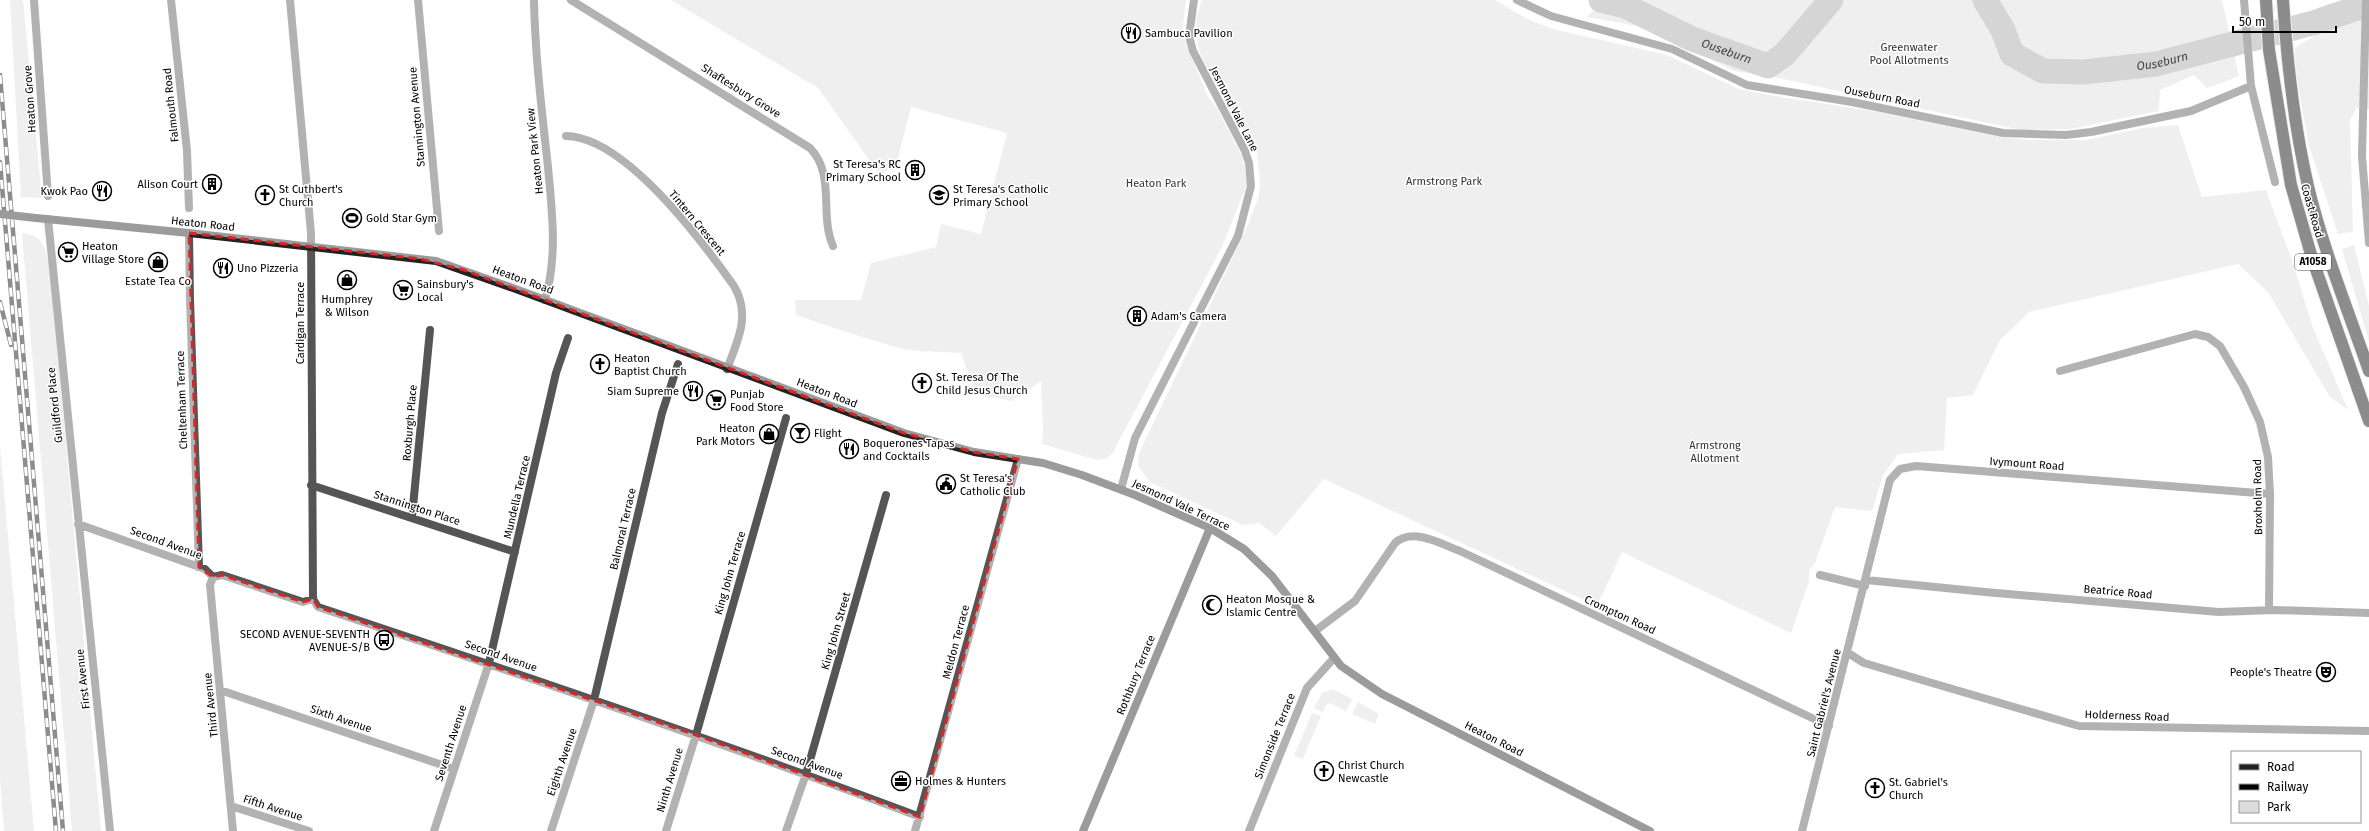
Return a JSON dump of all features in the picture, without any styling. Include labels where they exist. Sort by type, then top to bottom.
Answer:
[{"type":"highway","name":"Coast Road","points":[[2266,0],[2269,50],[2291,185],[2310,251],[2369,421]]},
{"type":"highway","name":"Coast Road","points":[[2283,0],[2291,91],[2308,187],[2328,255],[2369,371]]},
{"type":"street","name":"Heaton Grove","points":[[34,0],[48,196]]},
{"type":"street","name":"Falmouth Road","points":[[171,0],[187,151],[189,208]]},
{"type":"street","name":"Cardigan Terrace","points":[[290,0],[311,248],[311,485],[313,599]]},
{"type":"street","name":"Stannington Avenue","points":[[418,0],[439,231]]},
{"type":"street","name":"Heaton Park View","points":[[534,0],[536,48],[555,239],[552,275],[545,300]]},
{"type":"street","name":"Shaftesbury Grove","points":[[572,0],[810,148],[820,160],[825,174],[827,227],[832,246]]},
{"type":"street","name":"Ouseburn Road","points":[[1517,0],[1551,16],[1672,49],[1747,85],[1852,102],[2003,133],[2066,135],[2091,132],[2191,111],[2252,86]]},
{"type":"street","points":[[2244,0],[2252,86],[2275,182]]},
{"type":"street","points":[[2366,0],[2363,108],[2364,185],[2368,240]]},
{"type":"street","name":"Jesmond Vale Lane","points":[[1121,489],[1135,438],[1238,236],[1251,186],[1249,163],[1245,152],[1193,52],[1190,36],[1193,4]]},
{"type":"street","name":"Tintern Crescent","points":[[566,136],[579,136],[594,143],[642,175],[734,286],[742,305],[743,325],[727,368]]},
{"type":"street","name":"Heaton Road","points":[[0,214],[189,233],[436,261],[545,300],[904,434],[974,452],[1018,459]]},
{"type":"street","name":"Guildford Place","points":[[48,219],[78,524]]},
{"type":"street","name":"Cheltenham Terrace","points":[[189,233],[199,567]]},
{"type":"street","name":"Roxburgh Place","points":[[412,517],[430,330]]},
{"type":"street","name":"Broxholm Road","points":[[2060,371],[2195,334],[2208,337],[2220,346],[2244,387],[2260,422],[2268,457],[2270,494],[2269,610]]},
{"type":"street","name":"Mundella Terrace","points":[[489,663],[556,373],[568,338]]},
{"type":"street","name":"Balmoral Terrace","points":[[594,700],[662,413],[678,364]]},
{"type":"street","name":"King John Terrace","points":[[696,735],[786,418]]},
{"type":"street","name":"Jesmond Vale Terrace","points":[[1018,459],[1060,468],[1121,489],[1210,528],[1244,549],[1263,566],[1315,631],[1334,658]]},
{"type":"street","name":"Meldon Terrace","points":[[915,831],[920,818],[1018,459]]},
{"type":"street","name":"Ivymount Road","points":[[1866,583],[1890,480],[1900,469],[1907,467],[2270,494]]},
{"type":"street","name":"Stannington Place","points":[[311,485],[515,552]]},
{"type":"street","name":"King John Street","points":[[786,831],[806,774],[886,495]]},
{"type":"street","name":"Second Avenue","points":[[78,524],[205,569],[214,577],[222,575],[303,602],[313,599],[318,607],[489,663],[696,735],[806,774],[920,818]]},
{"type":"street","name":"First Avenue","points":[[78,524],[110,831]]},
{"type":"street","name":"Rothbury Terrace","points":[[1083,831],[1210,528]]},
{"type":"street","name":"Crompton Road","points":[[1315,631],[1355,601],[1387,552],[1399,540],[1416,536],[1460,551],[1829,726]]},
{"type":"street","name":"Beatrice Road","points":[[1820,575],[1866,583],[2219,612],[2269,610],[2369,613]]},
{"type":"street","name":"Third Avenue","points":[[214,577],[210,585],[233,831]]},
{"type":"street","name":"Saint Gabriel's Avenue","points":[[1802,831],[1866,583]]},
{"type":"street","name":"Holderness Road","points":[[1848,653],[1864,663],[2079,726],[2369,731]]},
{"type":"street","name":"Heaton Road","points":[[1334,658],[1346,672],[1382,694],[1650,831]]},
{"type":"street","name":"Simonside Terrace","points":[[1249,831],[1307,688],[1334,658]]},
{"type":"street","name":"Seventh Avenue","points":[[434,831],[489,663]]},
{"type":"street","name":"Sixth Avenue","points":[[220,690],[454,769]]},
{"type":"street","name":"Eighth Avenue","points":[[550,831],[594,700]]},
{"type":"street","name":"Ninth Avenue","points":[[666,831],[696,735]]},
{"type":"street","name":"Fifth Avenue","points":[[231,806],[309,831]]},
{"type":"highlighted area","points":[[189,233],[421,259],[464,270],[904,433],[974,452],[1018,459],[920,817],[696,735],[318,607],[313,599],[303,602],[222,575],[213,577],[199,567]]},
{"type":"green space","points":[[10,0],[23,0],[42,198],[21,197]]},
{"type":"green space","name":"Heaton Park","points":[[671,0],[1186,0],[1182,33],[1208,97],[1215,105],[1242,156],[1248,182],[1222,247],[1112,454],[1105,459],[1097,460],[1042,444],[1041,381],[1012,401],[975,394],[961,353],[906,350],[796,315],[795,300],[861,300],[871,263],[936,247],[941,224],[981,234],[1007,133],[911,107],[896,166],[880,175],[818,88]]},
{"type":"green space","name":"Armstrong Park","points":[[1202,0],[1495,0],[1527,19],[1553,29],[1667,55],[1739,89],[1769,95],[1878,112],[2000,137],[2030,140],[2086,140],[2143,128],[2178,125],[2202,197],[2266,190],[2294,266],[2312,325],[2348,410],[2330,397],[2268,292],[2238,264],[2029,312],[2000,340],[1973,395],[1947,398],[1944,450],[1898,454],[1883,475],[1872,511],[1835,507],[1815,563],[1809,570],[1809,581],[1791,633],[1622,552],[1597,606],[1324,479],[1276,536],[1259,523],[1243,525],[1150,482],[1138,466],[1139,453],[1244,234],[1258,199],[1260,185],[1257,151],[1225,102],[1225,96],[1230,91],[1226,83],[1219,82],[1211,76],[1199,50],[1196,26]]},
{"type":"green space","name":"Greenwater Pool Allotments","points":[[1603,0],[2222,0],[2239,76],[2207,88],[2194,75],[2160,90],[2159,111],[2070,129],[2021,130],[1773,77],[1734,71],[1643,27],[1587,17]]},
{"type":"green space","points":[[2369,3],[2369,109],[2356,108],[2350,121],[2353,232],[2338,234],[2309,146],[2298,86],[2294,48]]},
{"type":"green space","points":[[22,233],[30,234],[39,240],[45,248],[50,266],[101,831],[72,831]]},
{"type":"green space","points":[[2354,245],[2369,306],[2369,342],[2342,249]]},
{"type":"green space","points":[[0,445],[34,831],[4,831],[0,778]]},
{"type":"green space","points":[[1333,689],[1352,699],[1346,711],[1330,703],[1326,705],[1323,712],[1314,708],[1322,693]]},
{"type":"green space","points":[[1358,702],[1379,714],[1375,724],[1352,714]]},
{"type":"green space","points":[[1312,713],[1321,716],[1303,759],[1294,756]]},
{"type":"waterway","name":"Ouseburn","points":[[1601,0],[1625,6],[1692,39],[1768,66],[1785,54],[1831,0]]},
{"type":"waterway","name":"Ouseburn","points":[[1985,0],[2003,30],[2012,54],[2043,71],[2084,72],[2156,64],[2313,23],[2369,4]]},
{"type":"railway","points":[[0,75],[63,831]]},
{"type":"railway","points":[[0,162],[56,831]]},
{"type":"railway","points":[[0,302],[11,345]]},
{"type":"place","name":"Sambuca Pavilion","points":[[1131,33]]},
{"type":"place","name":"St Teresa's RC Primary School","points":[[915,170]]},
{"type":"place","name":"Alison Court","points":[[212,184]]},
{"type":"place","name":"Kwok Pao","points":[[102,191]]},
{"type":"place","name":"St Cuthbert's Church","points":[[265,195]]},
{"type":"place","name":"St Teresa's Catholic Primary School","points":[[939,195]]},
{"type":"place","name":"Gold Star Gym","points":[[352,218]]},
{"type":"place","name":"Heaton Village Store","points":[[68,252]]},
{"type":"place","name":"Estate Tea Co","points":[[158,262]]},
{"type":"place","name":"Uno Pizzeria","points":[[223,268]]},
{"type":"place","name":"Humphrey & Wilson","points":[[347,280]]},
{"type":"place","name":"Sainsbury's Local","points":[[403,290]]},
{"type":"place","name":"Adam's Camera","points":[[1137,316]]},
{"type":"place","name":"Heaton Baptist Church","points":[[600,364]]},
{"type":"place","name":"St. Teresa Of The Child Jesus Church","points":[[922,383]]},
{"type":"place","name":"Siam Supreme","points":[[693,391]]},
{"type":"place","name":"Punjab Food Store","points":[[716,400]]},
{"type":"place","name":"Flight","points":[[800,433]]},
{"type":"place","name":"Heaton Park Motors","points":[[769,434]]},
{"type":"place","name":"Boquerones Tapas and Cocktails","points":[[849,449]]},
{"type":"place","name":"St Teresa's Catholic Club","points":[[946,484]]},
{"type":"place","name":"Heaton Mosque & Islamic Centre","points":[[1212,605]]},
{"type":"place","name":"SECOND AVENUE-SEVENTH AVENUE-S/B","points":[[384,640]]},
{"type":"place","name":"People's Theatre","points":[[2326,672]]},
{"type":"place","name":"Christ Church Newcastle","points":[[1324,771]]},
{"type":"place","name":"Holmes & Hunters","points":[[901,781]]},
{"type":"place","name":"St. Gabriel's Church","points":[[1875,788]]},
{"type":"park label","name":"Armstrong Allotment","points":[[1715,451]]}]
